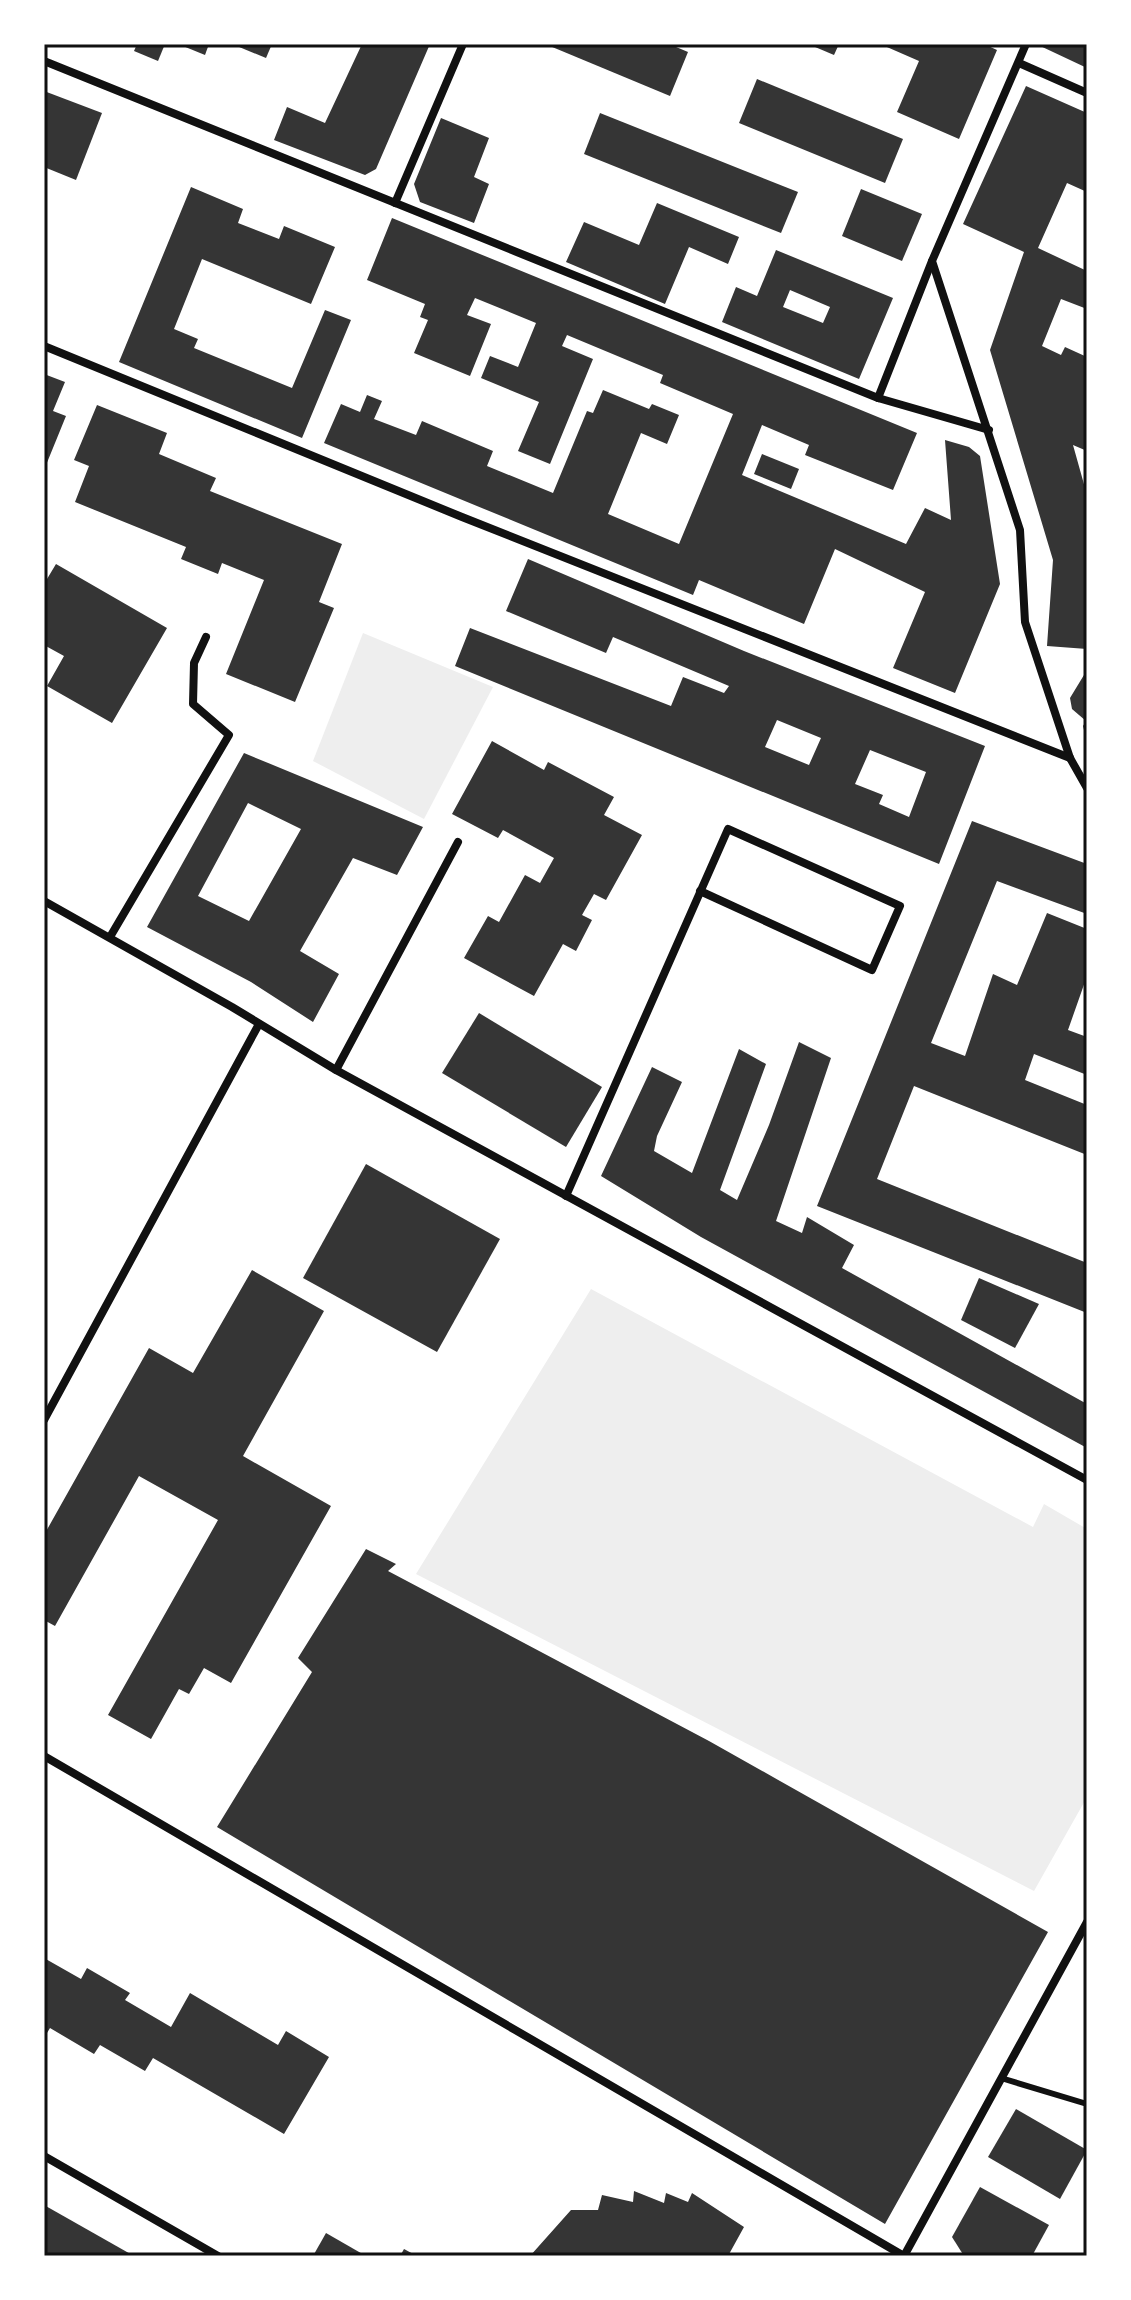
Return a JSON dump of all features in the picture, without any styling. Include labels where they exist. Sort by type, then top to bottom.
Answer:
[{"type":"street","points":[[395,203],[463,44]]},
{"type":"street","points":[[878,398],[932,261],[1026,44]]},
{"type":"street","points":[[44,61],[878,398],[989,430]]},
{"type":"street","points":[[1019,63],[1087,93]]},
{"type":"street","points":[[932,261],[1020,530],[1025,622],[1070,758],[1087,788]]},
{"type":"street","points":[[44,346],[462,517],[1070,758]]},
{"type":"street","points":[[110,937],[229,735],[193,704],[194,663],[206,637]]},
{"type":"street","points":[[566,1196],[700,891],[728,829],[900,906],[872,970],[700,891]]},
{"type":"street","points":[[336,1070],[458,842]]},
{"type":"street","points":[[44,901],[336,1070],[1087,1480]]},
{"type":"street","points":[[44,1420],[259,1024]]},
{"type":"street","points":[[44,1756],[904,2256],[1087,1922]]},
{"type":"street","points":[[44,2156],[218,2256]]},
{"type":"lane","points":[[1001,2078],[1087,2104]]},
{"type":"shaded area","points":[[363,633],[493,687],[424,819],[313,761]]},
{"type":"shaded area","points":[[591,1289],[1033,1527],[1044,1504],[1087,1529],[1087,1797],[1034,1891],[416,1574]]},
{"type":"building","points":[[137,44],[165,44],[158,61],[134,51]]},
{"type":"building","points":[[178,44],[209,44],[205,55]]},
{"type":"building","points":[[232,44],[272,44],[266,58]]},
{"type":"building","points":[[362,44],[430,44],[376,169],[365,175],[274,140],[287,107],[325,123]]},
{"type":"building","points":[[545,44],[669,44],[688,52],[670,96]]},
{"type":"building","points":[[808,44],[839,44],[834,55]]},
{"type":"building","points":[[880,44],[984,44],[997,50],[959,139],[897,112],[919,61]]},
{"type":"building","points":[[1036,44],[1087,44],[1087,68]]},
{"type":"building","points":[[757,79],[903,139],[885,183],[739,123]]},
{"type":"building","points":[[1026,86],[1087,113],[1087,192],[1067,183],[1038,248],[1087,271],[1087,309],[1061,299],[1042,346],[1061,355],[1065,347],[1087,357],[1087,451],[1073,445],[1087,495],[1087,649],[1047,646],[1053,560],[990,350],[1024,252],[963,224]]},
{"type":"building","points":[[44,91],[102,113],[76,180],[44,167]]},
{"type":"building","points":[[600,113],[798,192],[781,233],[584,154]]},
{"type":"building","points":[[441,118],[489,138],[474,177],[489,184],[474,223],[420,202],[414,184]]},
{"type":"building","points":[[191,187],[243,209],[238,223],[279,239],[284,226],[335,247],[311,304],[202,259],[174,329],[198,339],[194,348],[292,388],[325,310],[351,320],[302,438],[119,362]]},
{"type":"building","points":[[861,189],[922,214],[902,261],[842,236]]},
{"type":"building","points":[[657,203],[739,237],[728,264],[689,247],[665,304],[566,262],[584,222],[639,245]]},
{"type":"building","points":[[392,218],[917,433],[893,490],[805,455],[809,445],[762,425],[742,475],[906,544],[925,508],[951,520],[945,440],[969,447],[980,456],[1000,584],[955,693],[893,668],[925,592],[835,549],[804,624],[699,580],[693,595],[324,443],[341,404],[360,412],[367,395],[382,401],[374,419],[416,435],[422,421],[493,451],[487,466],[553,493],[587,411],[593,413],[603,390],[649,409],[652,404],[679,415],[667,444],[641,433],[608,514],[679,544],[733,414],[660,383],[663,375],[567,335],[562,346],[593,359],[550,464],[518,451],[539,402],[481,378],[490,356],[518,367],[536,323],[475,298],[467,315],[491,324],[470,376],[414,353],[428,320],[420,317],[425,304],[367,280]]},
{"type":"building","points":[[776,250],[893,298],[859,379],[722,322],[736,287],[757,296]],"holes":[[[790,290],[830,307],[823,323],[783,307]]]},
{"type":"building","points":[[44,374],[65,382],[53,411],[66,416],[44,470]]},
{"type":"building","points":[[97,405],[167,433],[159,454],[216,478],[210,491],[342,544],[319,602],[334,608],[295,702],[226,674],[264,580],[222,563],[218,574],[181,559],[186,547],[75,502],[89,466],[74,460]]},
{"type":"building","points":[[762,454],[799,469],[791,489],[754,474]]},
{"type":"building","points":[[528,559],[744,651],[985,746],[939,864],[455,666],[470,628],[671,706],[683,677],[724,693],[729,686],[613,637],[606,653],[506,611]],"holes":[[[777,720],[821,738],[809,765],[765,747]],[[870,750],[926,772],[909,817],[879,804],[883,795],[855,784]]]},
{"type":"building","points":[[56,564],[167,628],[112,723],[47,686],[64,656],[44,645],[44,584]]},
{"type":"building","points":[[1087,670],[1086,738],[1083,726],[1086,721],[1072,709],[1070,698]]},
{"type":"building","points":[[492,741],[544,770],[548,762],[614,797],[604,815],[642,835],[606,900],[594,894],[582,915],[592,920],[576,951],[563,944],[534,996],[464,958],[488,916],[499,922],[525,875],[540,883],[554,858],[503,830],[498,838],[452,814]]},
{"type":"building","points":[[244,753],[423,827],[397,875],[353,858],[300,951],[339,974],[313,1022],[251,982],[147,927]],"holes":[[[248,803],[301,829],[249,921],[198,896]]]},
{"type":"building","points":[[972,821],[1087,864],[1087,914],[997,881],[931,1043],[965,1056],[993,974],[1017,985],[1047,913],[1087,929],[1087,976],[1068,1030],[1087,1037],[1087,1075],[1034,1054],[1025,1080],[1087,1105],[1087,1155],[914,1086],[877,1179],[1087,1263],[1087,1313],[817,1206]]},
{"type":"building","points":[[479,1013],[602,1087],[566,1147],[442,1073]]},
{"type":"building","points":[[799,1042],[831,1058],[776,1221],[802,1233],[807,1217],[854,1245],[842,1268],[1087,1404],[1087,1448],[701,1237],[601,1176],[652,1067],[682,1082],[657,1136],[654,1151],[692,1173],[739,1049],[766,1064],[720,1190],[737,1200]]},
{"type":"building","points":[[366,1164],[500,1239],[437,1352],[303,1278]]},
{"type":"building","points":[[252,1270],[324,1311],[243,1456],[331,1506],[231,1683],[204,1668],[189,1694],[179,1689],[151,1739],[108,1715],[218,1520],[139,1476],[55,1626],[44,1620],[44,1535],[149,1348],[193,1373]]},
{"type":"building","points":[[979,1278],[1039,1304],[1015,1348],[961,1320]]},
{"type":"building","points":[[366,1549],[396,1564],[388,1571],[709,1741],[1048,1932],[885,2224],[217,1827],[312,1672],[298,1658]]},
{"type":"building","points":[[44,1958],[81,1979],[87,1968],[130,1993],[125,2000],[171,2027],[190,1993],[278,2045],[286,2031],[329,2057],[284,2134],[153,2058],[145,2071],[100,2045],[94,2054],[50,2028],[44,2038]]},
{"type":"building","points":[[1016,2109],[1087,2150],[1060,2199],[988,2157]]},
{"type":"building","points":[[980,2187],[1049,2225],[1032,2256],[964,2256],[952,2237]]},
{"type":"building","points":[[634,2191],[664,2203],[666,2193],[688,2202],[692,2193],[744,2227],[728,2256],[530,2256],[571,2210],[598,2210],[602,2195],[633,2202]]},
{"type":"building","points":[[44,2205],[134,2256],[44,2256]]},
{"type":"building","points":[[326,2233],[366,2256],[313,2256]]},
{"type":"building","points":[[404,2249],[417,2256],[400,2256]]}]
